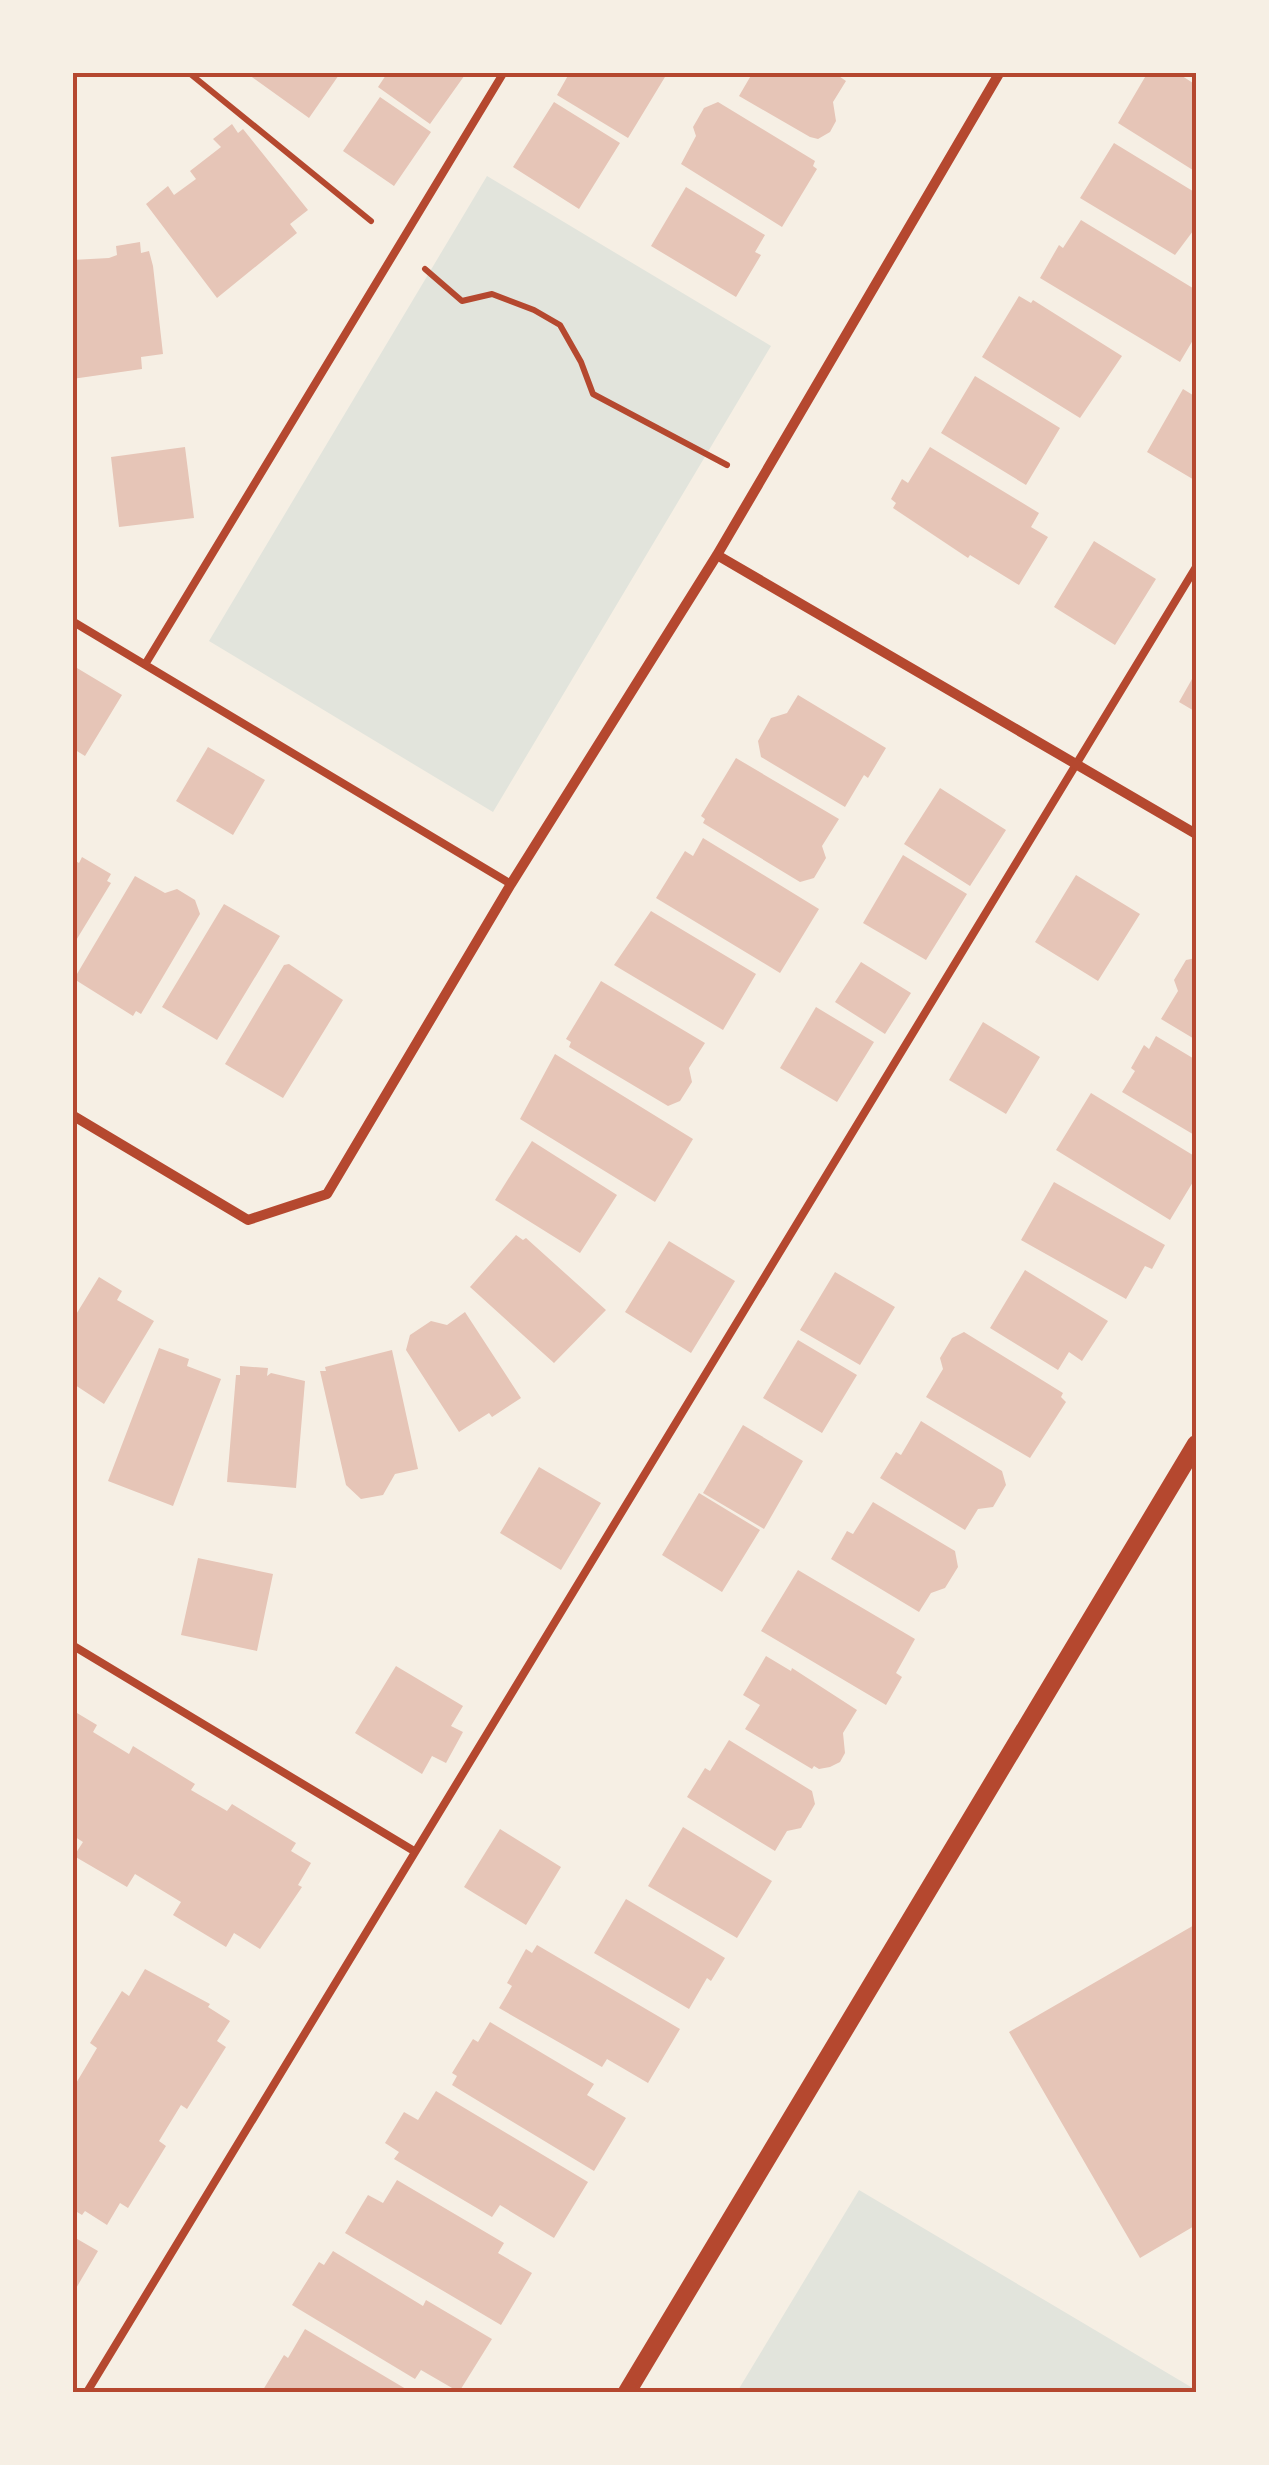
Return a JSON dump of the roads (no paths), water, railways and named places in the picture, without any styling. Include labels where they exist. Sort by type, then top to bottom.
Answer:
[{"type":"street","points":[[72,1115],[248,1220],[327,1194],[512,884],[717,555],[1000,72]]},
{"type":"street","points":[[717,555],[1196,834]]},
{"type":"street","points":[[627,2392],[1196,1444]]},
{"type":"lane","points":[[146,663],[504,72]]},
{"type":"lane","points":[[88,2392],[1196,566]]},
{"type":"lane","points":[[72,620],[512,884]]},
{"type":"lane","points":[[72,1645],[414,1852]]}]
